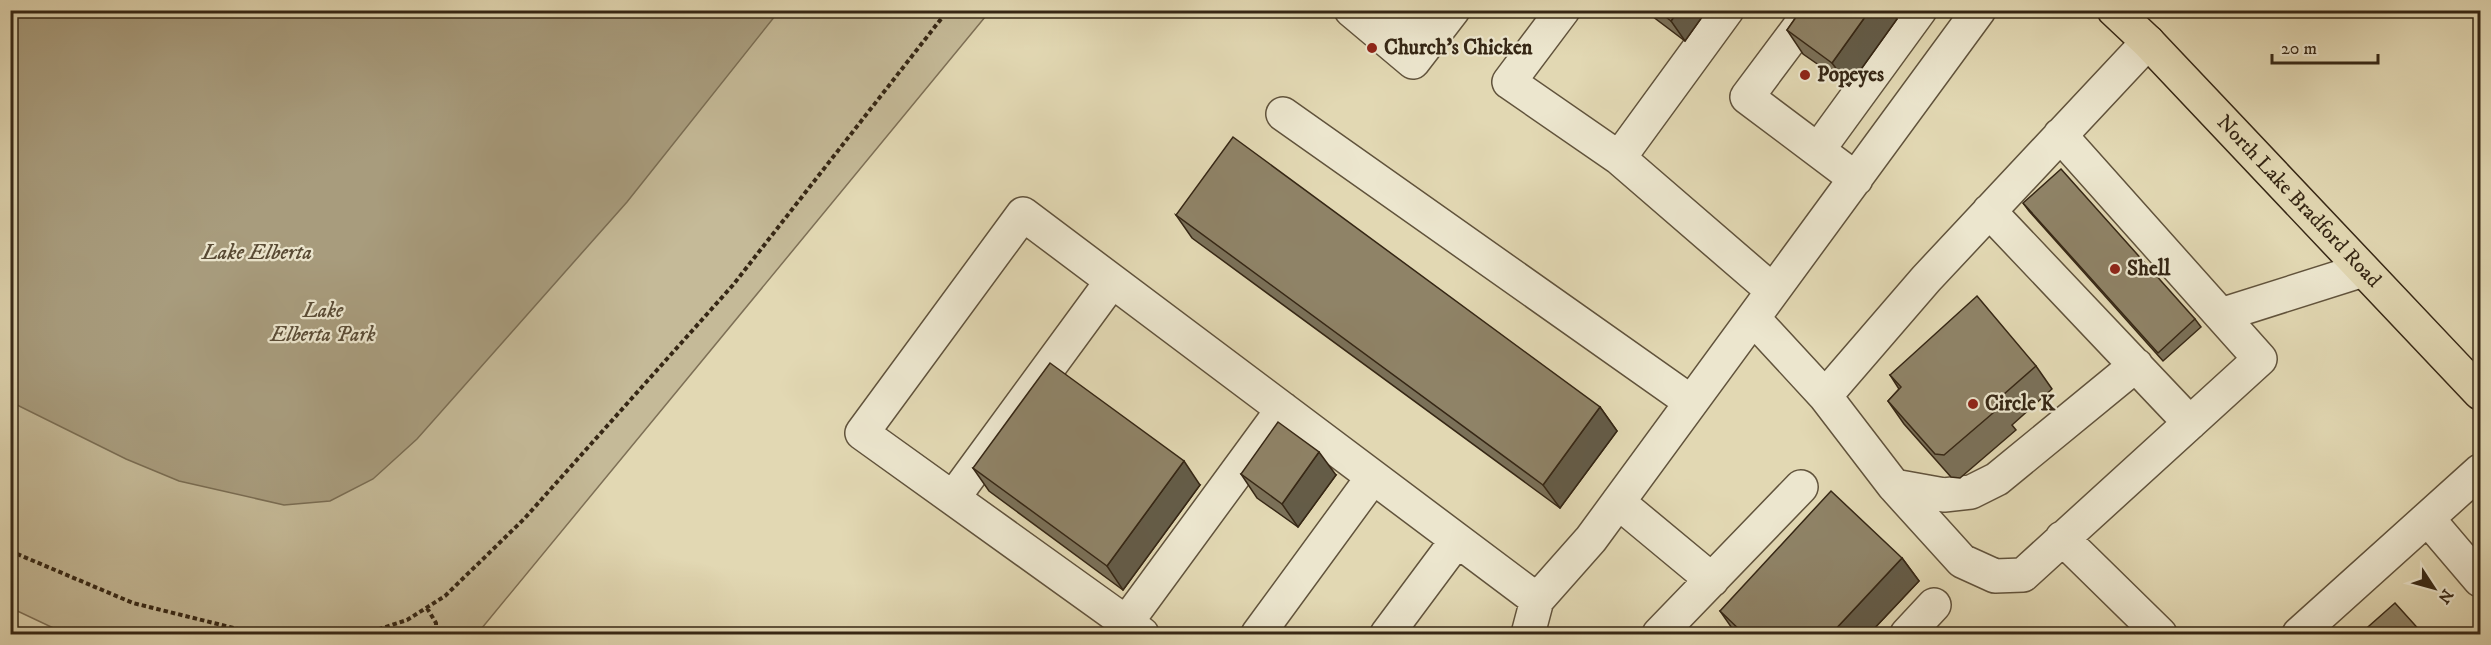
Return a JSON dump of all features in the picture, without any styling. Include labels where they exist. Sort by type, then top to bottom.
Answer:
[{"type":"main road","name":"North Lake Bradford Road","points":[[2114,10],[2148,42],[2481,393]]},
{"type":"lane","points":[[1351,10],[1413,62],[1453,10]]},
{"type":"lane","points":[[1372,10],[1378,18],[1396,29],[1427,20],[1438,10]]},
{"type":"lane","points":[[1563,10],[1509,82],[1619,158],[1773,291]]},
{"type":"lane","points":[[1619,158],[1727,10]]},
{"type":"lane","points":[[1812,10],[1747,97],[1856,179]]},
{"type":"lane","points":[[1818,150],[1920,10]]},
{"type":"lane","points":[[1528,634],[1537,600],[1591,539],[1979,10]]},
{"type":"lane","points":[[1825,396],[1926,279],[2148,42]]},
{"type":"lane","points":[[1283,114],[1691,402]]},
{"type":"lane","points":[[1753,318],[1825,396],[1894,486],[1962,561],[1995,576],[2023,575],[2260,359],[2060,135]]},
{"type":"lane","points":[[1989,211],[2190,423]]},
{"type":"lane","points":[[1283,409],[1134,629],[862,433],[1023,214],[1112,280],[1537,600]]},
{"type":"lane","points":[[2221,315],[2363,270]]},
{"type":"lane","points":[[952,498],[1112,280]]},
{"type":"lane","points":[[1894,486],[1944,495],[1971,492],[1988,483],[2136,365]]},
{"type":"lane","points":[[2299,634],[2481,471]]},
{"type":"lane","points":[[1258,634],[1373,477]]},
{"type":"lane","points":[[1659,634],[1801,487]]},
{"type":"lane","points":[[1618,502],[1712,580]]},
{"type":"lane","points":[[2428,519],[2481,580]]},
{"type":"lane","points":[[2062,538],[2160,634]]},
{"type":"lane","points":[[1387,634],[1457,540]]},
{"type":"lane","points":[[1907,634],[1934,604]]},
{"type":"path","points":[[364,634],[388,628],[427,608],[495,550],[733,285],[948,10]]},
{"type":"path","points":[[10,551],[133,603],[258,634]]},
{"type":"path","points":[[427,608],[436,624],[436,634]]},
{"type":"path","points":[[10,625],[31,634]]},
{"type":"green space","name":"Lake Elberta Park","points":[[10,11],[990,11],[477,634],[66,634],[11,608]]},
{"type":"water","name":"Lake Elberta","points":[[11,10],[779,11],[627,202],[417,439],[373,479],[330,501],[284,505],[179,481],[126,459],[11,402]]},
{"type":"building","points":[[1657,10],[1679,10],[1671,21]]},
{"type":"building","points":[[1801,10],[1870,10],[1832,63],[1787,30]]},
{"type":"building","points":[[1233,137],[1600,407],[1543,485],[1176,215]]},
{"type":"building","name":"Shell","points":[[2061,169],[2195,319],[2158,353],[2023,203]]},
{"type":"building","name":"Circle K","points":[[1977,296],[2036,366],[1995,402],[2000,407],[1944,455],[1935,454],[1888,401],[1901,387],[1890,375]]},
{"type":"building","points":[[1050,363],[1184,461],[1107,566],[973,468]]},
{"type":"building","points":[[1278,422],[1319,452],[1282,504],[1241,474]]},
{"type":"building","points":[[1831,491],[1902,558],[1831,634],[1744,634],[1720,611]]},
{"type":"building","points":[[2395,603],[2423,634],[2360,634]]},
{"type":"place","name":"Church's Chicken","points":[[1372,48]]},
{"type":"place","name":"Popeyes","points":[[1805,75]]},
{"type":"place","name":"Shell","points":[[2115,269]]},
{"type":"place","name":"Circle K","points":[[1973,404]]}]
